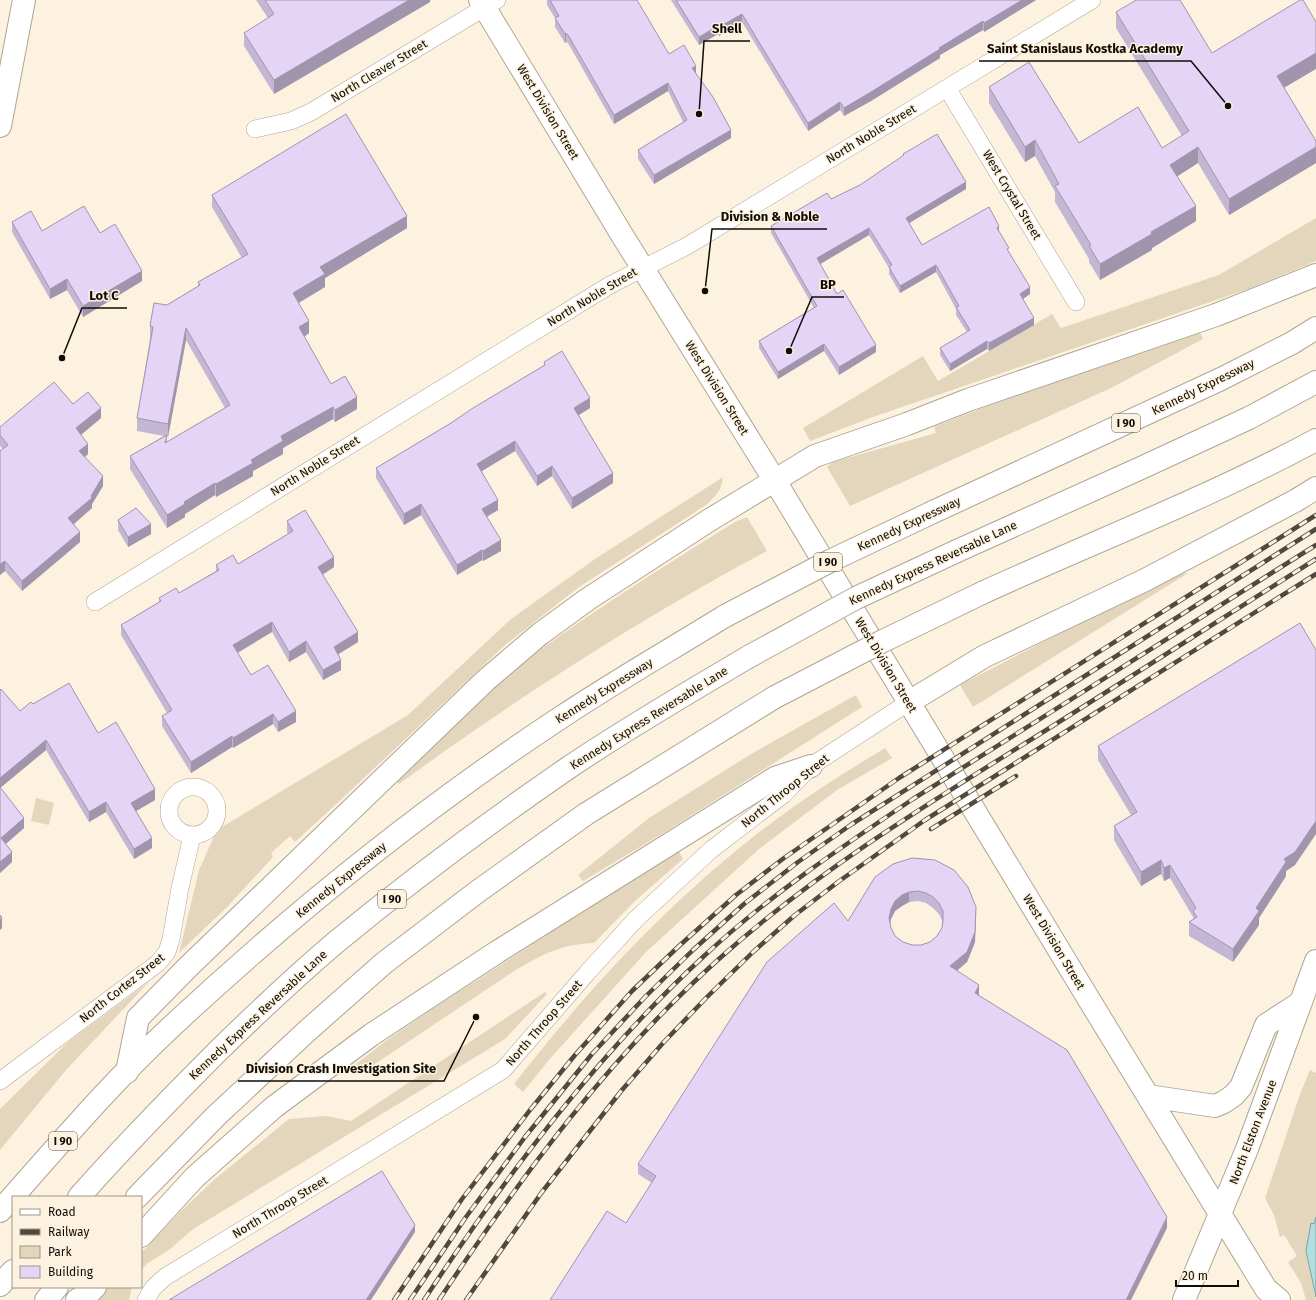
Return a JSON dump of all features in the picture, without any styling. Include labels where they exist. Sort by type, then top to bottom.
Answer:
[{"type":"main road","points":[[0,126],[24,0]]},
{"type":"main road","name":"West Division Street","points":[[487,3],[642,268],[775,481],[1271,1296]]},
{"type":"main road","points":[[127,1072],[138,1018],[188,967],[486,680],[540,634],[588,599],[708,521],[815,456],[907,424],[968,400],[1216,315],[1316,275]]},
{"type":"main road","name":"Kennedy Expressway","points":[[13,1196],[82,1119],[169,1029],[292,919],[390,840],[484,770],[560,718],[726,616],[832,560],[1221,379],[1292,343],[1316,328]]},
{"type":"main road","name":"Kennedy Express Reversable Lane","points":[[80,1196],[106,1166],[193,1076],[266,1004],[335,944],[443,857],[569,767],[750,656],[856,598],[1249,418],[1316,382]]},
{"type":"main road","points":[[138,1196],[216,1116],[307,1031],[384,963],[477,892],[586,814],[775,697],[883,641],[982,592],[1188,502],[1316,440]]},
{"type":"main road","points":[[909,702],[985,656],[1145,580],[1295,502],[1316,488]]},
{"type":"main road","points":[[142,1235],[195,1177],[274,1107],[371,1035],[496,952],[775,778],[811,766]]},
{"type":"main road","name":"North Elston Avenue","points":[[1184,1300],[1247,1149],[1316,961]]},
{"type":"main road","points":[[1148,1096],[1215,1106],[1224,1102],[1234,1095],[1241,1087],[1266,1025],[1300,1003]]},
{"type":"main road","name":"Kennedy Expressway","points":[[0,1210],[12,1197]]},
{"type":"main road","points":[[0,1285],[12,1272]]},
{"type":"main road","points":[[46,1300],[56,1288]]},
{"type":"main road","points":[[78,1300],[94,1288]]},
{"type":"street","name":"North Noble Street","points":[[95,602],[610,285],[687,246],[1092,0]]},
{"type":"street","name":"North Cleaver Street","points":[[256,130],[292,122],[311,112],[487,3]]},
{"type":"street","name":"West Crystal Street","points":[[947,88],[1076,302]]},
{"type":"street","name":"North Throop Street","points":[[146,1300],[153,1288],[165,1277],[503,1070],[636,919],[712,848],[784,794],[811,766],[909,702]]},
{"type":"street","name":"North Cortez Street","points":[[0,1081],[158,963],[167,952],[171,940],[180,888],[192,836]]},
{"type":"green space","points":[[1316,218],[1316,261],[1251,288],[870,418],[810,441],[803,428],[923,356],[938,381],[1052,314],[1061,328],[1219,275]]},
{"type":"green space","points":[[1199,330],[1203,339],[1111,388],[850,506],[827,467],[833,462],[936,433],[934,427],[1061,377]]},
{"type":"green space","points":[[723,477],[718,493],[706,505],[579,587],[505,645],[295,842],[290,836],[271,853],[273,857],[227,907],[179,953],[199,870],[217,830],[408,715],[511,619],[595,559]]},
{"type":"green space","points":[[747,517],[767,551],[672,604],[579,661],[488,721],[399,784],[394,780],[484,695],[541,649],[651,575],[735,522]]},
{"type":"green space","points":[[1188,573],[973,707],[960,685],[1175,574]]},
{"type":"green space","points":[[856,695],[862,707],[665,832],[583,881],[578,875],[649,818],[751,754]]},
{"type":"green space","points":[[885,748],[892,758],[837,790],[759,849],[646,952],[548,1061],[523,1092],[514,1084],[577,1007],[610,970],[644,934],[717,866],[796,805]]},
{"type":"green space","points":[[36,798],[54,803],[49,825],[31,821]]},
{"type":"green space","points":[[678,850],[683,859],[636,900],[594,943],[560,948],[531,961],[363,1072],[356,1064],[387,1040],[437,1006]]},
{"type":"green space","points":[[149,982],[66,1070],[0,1150],[0,1109],[68,1042]]},
{"type":"green space","points":[[545,992],[547,994],[505,1039],[193,1229],[169,1250],[148,1263],[142,1269],[142,1252],[179,1213],[215,1179],[289,1119],[327,1116],[351,1121]]},
{"type":"green space","points":[[1310,1070],[1316,1073],[1316,1217],[1314,1224],[1311,1223],[1306,1251],[1316,1300],[1306,1300],[1301,1283],[1288,1262],[1297,1256],[1284,1235],[1280,1237],[1274,1215],[1265,1198],[1300,1094]]},
{"type":"green space","points":[[108,1288],[132,1288],[129,1300],[97,1300]]},
{"type":"water","points":[[1316,1217],[1316,1297],[1306,1251],[1311,1223],[1314,1224]]},
{"type":"building","points":[[265,0],[409,0],[274,80],[244,33],[274,14]]},
{"type":"building","points":[[550,0],[637,0],[669,54],[684,45],[696,66],[692,68],[713,97],[731,130],[654,175],[638,150],[687,120],[668,83],[614,115],[568,35],[566,33],[565,34],[555,18],[559,16]]},
{"type":"building","points":[[676,0],[1022,0],[984,23],[983,21],[844,108],[840,102],[808,123],[742,14],[699,37]]},
{"type":"building","points":[[1136,0],[1180,0],[1212,53],[1300,0],[1303,0],[1316,22],[1316,53],[1277,76],[1316,141],[1316,147],[1229,199],[1198,147],[1170,165],[1196,206],[1151,232],[1152,234],[1100,264],[1089,246],[1091,245],[1055,186],[1059,184],[1035,140],[1025,147],[989,87],[1029,62],[1079,143],[1138,107],[1162,148],[1189,131],[1116,12]]},
{"type":"building","points":[[346,114],[407,216],[320,267],[325,274],[293,293],[309,321],[299,327],[331,384],[345,376],[357,397],[335,410],[333,407],[281,436],[283,441],[251,460],[253,463],[216,484],[215,483],[184,502],[185,504],[167,515],[130,456],[167,435],[165,443],[230,405],[186,328],[168,424],[137,418],[153,327],[150,326],[154,303],[167,305],[200,285],[198,282],[248,254],[212,195]]},
{"type":"building","points":[[937,134],[966,182],[906,218],[922,245],[989,207],[999,226],[997,228],[1009,248],[1007,249],[1030,287],[1020,294],[1034,318],[989,343],[987,341],[950,364],[940,348],[970,330],[956,307],[959,306],[936,265],[900,286],[889,267],[892,265],[869,228],[817,258],[837,294],[843,290],[876,345],[839,367],[824,344],[778,372],[759,341],[817,306],[771,226],[827,193],[831,199],[860,185],[904,155],[903,154]]},
{"type":"building","points":[[84,206],[100,233],[115,224],[142,271],[83,306],[67,279],[50,289],[12,222],[31,211],[42,231]]},
{"type":"building","points":[[562,351],[590,398],[574,408],[613,473],[572,498],[552,466],[537,476],[515,441],[477,464],[498,500],[482,509],[501,540],[457,565],[421,504],[404,514],[376,468],[545,365],[544,362]]},
{"type":"building","points":[[54,382],[73,404],[88,392],[101,408],[76,428],[88,444],[79,451],[103,476],[91,496],[92,498],[68,518],[80,532],[22,581],[5,561],[0,564],[0,451],[8,445],[0,435],[0,427]]},
{"type":"building","points":[[136,508],[151,524],[128,537],[118,520]]},
{"type":"building","points":[[305,510],[334,557],[318,567],[358,632],[334,647],[341,660],[323,670],[306,641],[289,652],[272,622],[233,645],[251,675],[268,665],[296,711],[278,722],[273,714],[233,738],[232,736],[191,762],[162,716],[172,710],[121,625],[161,601],[159,598],[176,588],[179,593],[219,570],[216,565],[233,555],[238,564],[293,531],[287,521]]},
{"type":"building","points":[[1300,623],[1316,650],[1316,821],[1295,852],[1284,859],[1286,862],[1256,908],[1259,911],[1233,949],[1189,922],[1197,917],[1193,911],[1196,908],[1170,865],[1164,868],[1161,860],[1141,872],[1114,826],[1137,812],[1098,746]]},
{"type":"building","points":[[69,683],[98,733],[116,722],[155,789],[131,803],[152,838],[134,849],[106,802],[89,812],[46,740],[0,778],[0,690],[1,689],[20,711],[31,702],[33,704]]},
{"type":"building","points":[[0,787],[24,818],[1,838],[12,852],[0,862]]},
{"type":"building","points":[[912,858],[935,860],[954,870],[968,887],[976,907],[975,932],[967,952],[950,966],[979,985],[975,993],[1067,1050],[1167,1217],[1126,1300],[550,1300],[607,1211],[626,1223],[656,1176],[638,1164],[767,962],[834,903],[848,921],[875,877],[893,864]],"holes":[[[918,891],[926,893],[939,903],[943,911],[942,928],[937,936],[930,942],[921,945],[912,945],[903,942],[895,936],[891,928],[889,918],[891,909],[895,901],[902,895],[909,892]]]},
{"type":"building","points":[[382,1171],[415,1225],[366,1300],[169,1300]]},
{"type":"railway","points":[[394,1300],[462,1199],[530,1110],[575,1055],[632,991],[736,895],[784,858],[899,778],[1316,515]]},
{"type":"railway","points":[[410,1300],[466,1217],[525,1137],[592,1054],[645,997],[693,950],[744,904],[798,862],[852,824],[1316,529]]},
{"type":"railway","points":[[424,1300],[519,1164],[553,1120],[625,1035],[663,995],[727,935],[805,874],[913,799],[1316,545]]},
{"type":"railway","points":[[439,1300],[501,1209],[568,1120],[641,1036],[679,996],[757,926],[835,867],[916,812],[1316,559]]},
{"type":"railway","points":[[466,1300],[542,1192],[622,1090],[663,1043],[706,998],[753,952],[795,915],[838,882],[925,820],[1316,574]]},
{"type":"railway","points":[[931,829],[1016,776]]},
{"type":"place","name":"Saint Stanislaus Kostka Academy","points":[[1228,106]]},
{"type":"place","name":"Shell","points":[[699,114]]},
{"type":"place","name":"Division & Noble","points":[[705,291]]},
{"type":"place","name":"BP","points":[[789,351]]},
{"type":"place","name":"Lot C","points":[[62,358]]},
{"type":"place","name":"Division Crash Investigation Site","points":[[476,1017]]}]
